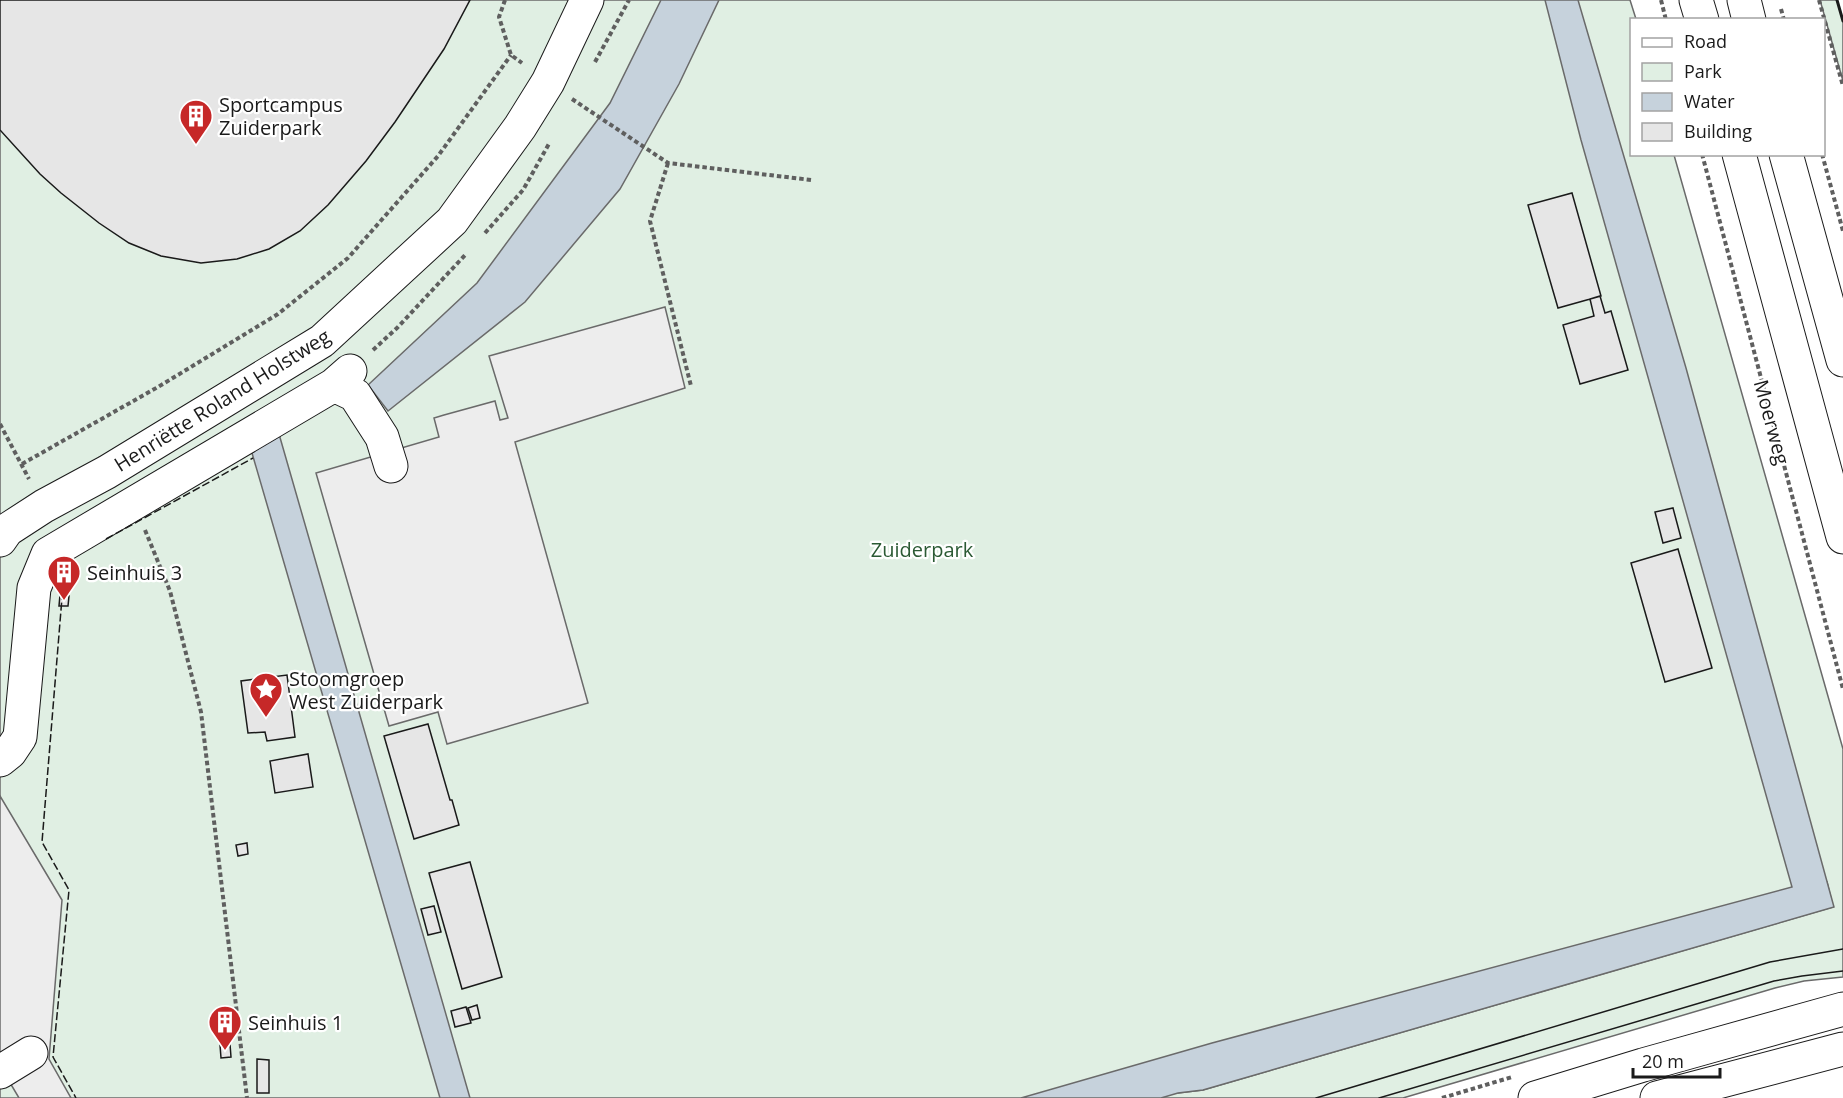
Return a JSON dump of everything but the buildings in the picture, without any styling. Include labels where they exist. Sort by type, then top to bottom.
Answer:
[{"type":"street","name":"Henriëtte Roland Holstweg","points":[[0,540],[8,530],[44,506],[107,472],[322,341],[452,221],[520,128],[548,82],[586,0]]},
{"type":"street","points":[[1696,0],[1701,18]]},
{"type":"street","points":[[1744,0],[1748,18]]},
{"type":"street","name":"Moerweg","points":[[1739,156],[1843,537]]},
{"type":"street","points":[[1787,156],[1843,360]]},
{"type":"street","points":[[0,760],[10,752],[20,737],[34,588],[48,554],[342,378],[382,437],[391,466]]},
{"type":"street","points":[[44,506],[66,544]]},
{"type":"street","points":[[1535,1098],[1843,1009]]},
{"type":"street","points":[[1643,1065],[1657,1098],[1843,1049]]},
{"type":"street","points":[[0,1072],[31,1053]]},
{"type":"path","points":[[21,464],[158,387],[278,314],[348,258],[438,156],[511,55],[500,17],[505,0]]},
{"type":"path","points":[[1819,0],[1824,18]]},
{"type":"path","points":[[1825,22],[1843,86]]},
{"type":"path","points":[[598,117],[668,163],[811,180]]},
{"type":"path","name":"Moerweg","points":[[1703,156],[1843,689]]},
{"type":"path","points":[[1823,156],[1843,231]]},
{"type":"path","points":[[668,163],[650,221],[691,387]]},
{"type":"path","points":[[0,424],[44,506]]},
{"type":"path","points":[[142,524],[170,591],[201,712],[247,1098]]},
{"type":"green space","name":"Zuiderpark","points":[[0,0],[1630,0],[1636,18],[1630,18],[1630,156],[1674,156],[1843,749],[1843,977],[1804,981],[1775,988],[1403,1098],[0,1098]],"holes":[[[1827,882],[1833,907],[1203,1090],[1178,1093]]]},
{"type":"green space","points":[[1820,0],[1837,0],[1843,21],[1843,81]]},
{"type":"shaded area","points":[[665,307],[685,388],[515,442],[588,703],[447,744],[438,712],[389,726],[316,473],[439,437],[434,418],[444,415],[495,401],[500,420],[508,418],[489,356]]},
{"type":"shaded area","points":[[0,796],[62,900],[49,1059],[71,1098],[19,1098],[0,1066]]},
{"type":"water","points":[[661,0],[719,0],[679,84],[620,189],[525,302],[388,411],[368,385],[477,283],[610,103]]},
{"type":"water","points":[[1545,0],[1578,0],[1686,368],[1834,907],[1203,1090],[1161,1098],[1021,1098],[1212,1043],[1792,887],[1581,140]]},
{"type":"water","points":[[279,434],[470,1098],[440,1098],[252,453]]},
{"type":"tram line","points":[[1316,1098],[1770,962],[1843,949]]},
{"type":"tram line","points":[[1379,1098],[1774,981],[1843,971]]},
{"type":"fence","points":[[106,539],[253,458]]},
{"type":"fence","points":[[67,560],[65,561],[42,842],[69,890],[53,1057],[76,1098]]},
{"type":"wall","points":[[1837,0],[1843,21]]},
{"type":"place","name":"Sportcampus Zuiderpark","points":[[196,145]]},
{"type":"place","name":"Seinhuis 3","points":[[64,601]]},
{"type":"place","name":"Stoomgroep West Zuiderpark","points":[[266,718]]},
{"type":"place","name":"Seinhuis 1","points":[[225,1051]]}]
